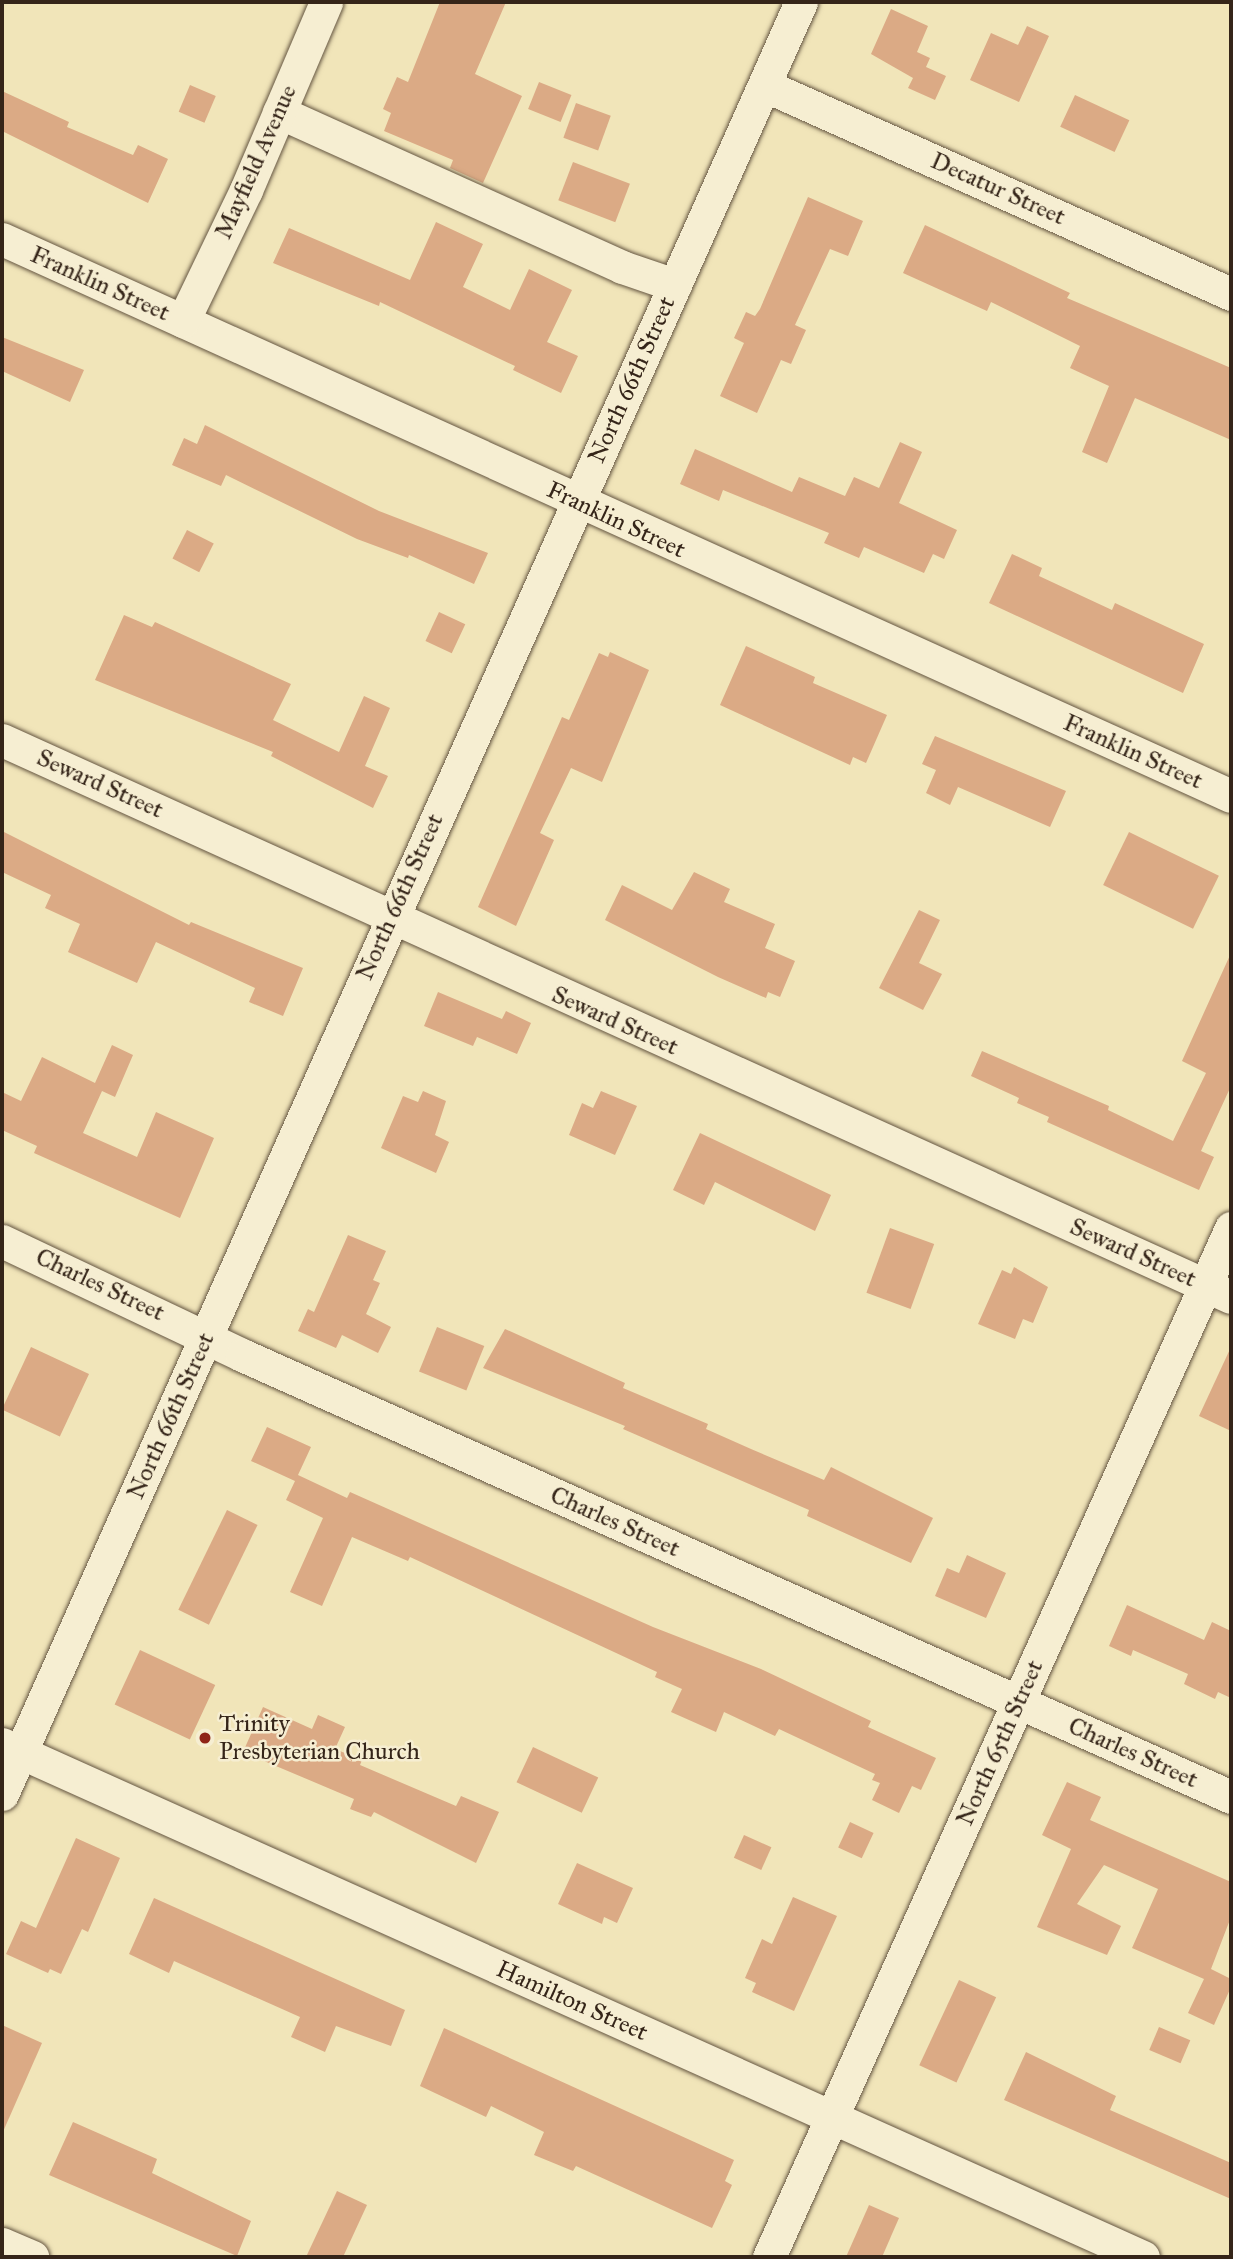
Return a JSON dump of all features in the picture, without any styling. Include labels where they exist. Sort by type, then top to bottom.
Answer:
[{"type":"street","name":"Mayfield Avenue","points":[[183,321],[279,112],[326,2]]},
{"type":"street","name":"North 66th Street","points":[[2,1794],[11,1748],[206,1336],[801,2]]},
{"type":"street","name":"Decatur Street","points":[[764,85],[1231,294]]},
{"type":"street","points":[[279,112],[622,267],[675,285]]},
{"type":"street","name":"Franklin Street","points":[[2,239],[1231,796]]},
{"type":"street","name":"Seward Street","points":[[2,740],[1218,1291]]},
{"type":"street","name":"North 65th Street","points":[[769,2257],[1019,1702],[1218,1291],[1231,1228]]},
{"type":"street","name":"Charles Street","points":[[2,1241],[206,1336],[1231,1797]]},
{"type":"street","name":"Hamilton Street","points":[[11,1748],[1143,2257]]},
{"type":"street","points":[[2,2244],[32,2257]]},
{"type":"building","points":[[440,2],[506,2],[475,74],[522,96],[483,183],[450,168],[453,160],[384,131],[391,113],[383,109],[397,77],[408,82]]},
{"type":"building","points":[[891,9],[928,26],[917,52],[930,58],[926,67],[946,76],[935,100],[908,88],[913,78],[871,54]]},
{"type":"building","points":[[1027,26],[1049,36],[1019,102],[970,80],[991,33],[1018,45]]},
{"type":"building","points":[[539,82],[571,95],[561,122],[528,109]]},
{"type":"building","points":[[190,85],[216,96],[204,123],[179,112]]},
{"type":"building","points":[[2,91],[69,122],[67,127],[133,155],[138,145],[168,159],[148,203],[2,131]]},
{"type":"building","points":[[1075,95],[1129,120],[1115,152],[1060,127]]},
{"type":"building","points":[[576,103],[611,116],[598,150],[563,138]]},
{"type":"building","points":[[573,162],[630,184],[615,222],[558,200]]},
{"type":"building","points":[[808,197],[863,221],[848,256],[830,249],[795,325],[806,330],[791,364],[781,360],[757,413],[720,396],[744,343],[734,338],[746,312],[755,316],[760,309]]},
{"type":"building","points":[[436,222],[483,244],[463,287],[510,310],[529,269],[572,290],[547,342],[578,356],[561,393],[513,370],[515,366],[380,302],[379,306],[273,263],[289,228],[410,280]]},
{"type":"building","points":[[925,225],[1070,293],[1067,298],[1231,368],[1231,440],[1135,398],[1107,463],[1082,452],[1109,386],[1070,368],[1080,346],[991,302],[987,311],[903,273]]},
{"type":"building","points":[[2,337],[84,370],[70,402],[2,371]]},
{"type":"building","points":[[205,425],[379,511],[488,553],[474,584],[409,555],[408,558],[357,539],[226,475],[221,486],[172,465],[184,438],[197,444]]},
{"type":"building","points":[[900,442],[922,452],[899,503],[957,530],[944,559],[933,554],[924,573],[864,547],[859,558],[824,543],[829,533],[723,490],[719,501],[680,484],[695,449],[792,492],[799,477],[845,496],[854,477],[879,488]]},
{"type":"building","points":[[187,530],[214,544],[199,572],[172,559]]},
{"type":"building","points":[[1012,554],[1042,568],[1039,576],[1112,610],[1115,603],[1204,644],[1183,693],[989,603]]},
{"type":"building","points":[[439,612],[465,624],[452,653],[425,641]]},
{"type":"building","points":[[124,615],[152,627],[155,622],[291,684],[273,720],[339,752],[364,696],[390,708],[365,766],[388,776],[373,808],[271,756],[273,752],[95,680]]},
{"type":"building","points":[[746,646],[815,677],[813,683],[887,715],[866,763],[853,757],[850,765],[720,705]]},
{"type":"building","points":[[610,652],[649,670],[602,782],[571,768],[540,833],[554,840],[516,926],[478,907],[562,717],[569,720],[599,653],[608,657]]},
{"type":"building","points":[[935,736],[1066,791],[1050,827],[958,787],[950,805],[926,793],[936,770],[922,764]]},
{"type":"building","points":[[2,831],[189,925],[191,922],[303,968],[283,1016],[249,1002],[255,988],[156,942],[137,983],[68,952],[80,924],[45,908],[51,895],[2,872]]},
{"type":"building","points":[[1129,832],[1219,876],[1193,929],[1103,885]]},
{"type":"building","points":[[694,872],[730,889],[724,902],[775,924],[765,948],[795,961],[780,997],[768,992],[766,998],[718,977],[605,920],[622,885],[672,910]]},
{"type":"building","points":[[919,910],[940,920],[919,963],[942,974],[923,1010],[879,988]]},
{"type":"building","points":[[1231,953],[1231,1086],[1201,1151],[1214,1157],[1199,1190],[1047,1122],[1049,1117],[1017,1103],[1019,1098],[971,1076],[982,1051],[1109,1106],[1108,1110],[1173,1141],[1206,1073],[1182,1061]]},
{"type":"building","points":[[438,992],[502,1019],[506,1011],[531,1023],[517,1054],[477,1037],[473,1046],[424,1026]]},
{"type":"building","points":[[112,1045],[133,1055],[115,1097],[102,1091],[83,1133],[137,1157],[156,1112],[214,1138],[180,1218],[34,1153],[37,1146],[2,1130],[2,1092],[21,1101],[42,1057],[95,1083]]},
{"type":"building","points":[[423,1091],[446,1101],[435,1135],[449,1142],[436,1173],[381,1148],[403,1096],[418,1102]]},
{"type":"building","points":[[601,1091],[637,1106],[615,1155],[569,1135],[582,1103],[593,1108]]},
{"type":"building","points":[[700,1133],[831,1195],[815,1231],[715,1182],[704,1205],[673,1190]]},
{"type":"building","points":[[890,1228],[934,1244],[911,1309],[866,1293]]},
{"type":"building","points":[[348,1235],[386,1251],[373,1280],[380,1283],[366,1314],[391,1327],[378,1353],[342,1335],[336,1348],[298,1331],[308,1309],[314,1312]]},
{"type":"building","points":[[1014,1267],[1048,1287],[1033,1323],[1023,1319],[1015,1339],[978,1324],[1002,1270],[1011,1274]]},
{"type":"building","points":[[437,1327],[484,1346],[466,1391],[419,1372]]},
{"type":"building","points":[[505,1329],[625,1383],[623,1388],[708,1424],[706,1429],[751,1449],[824,1480],[831,1467],[933,1518],[911,1563],[807,1516],[809,1510],[623,1429],[625,1426],[483,1368]]},
{"type":"building","points":[[31,1347],[89,1374],[60,1437],[2,1410]]},
{"type":"building","points":[[1231,1347],[1231,1431],[1199,1416]]},
{"type":"building","points":[[267,1427],[311,1447],[298,1475],[347,1498],[350,1492],[653,1627],[761,1669],[871,1721],[868,1727],[936,1758],[921,1790],[912,1786],[899,1813],[872,1800],[880,1783],[872,1780],[875,1774],[779,1729],[775,1736],[724,1712],[716,1732],[671,1712],[682,1689],[655,1677],[657,1672],[410,1557],[408,1561],[352,1537],[322,1606],[290,1592],[323,1518],[286,1500],[295,1481],[251,1461]]},
{"type":"building","points":[[227,1510],[258,1525],[209,1625],[178,1610]]},
{"type":"building","points":[[967,1555],[1006,1573],[986,1618],[935,1596],[947,1568],[959,1573]]},
{"type":"building","points":[[1127,1605],[1204,1640],[1212,1622],[1231,1631],[1231,1698],[1218,1692],[1215,1699],[1184,1684],[1188,1674],[1133,1650],[1131,1656],[1109,1646]]},
{"type":"building","points":[[140,1650],[215,1685],[190,1739],[115,1704]]},
{"type":"building","points":[[263,1707],[312,1729],[318,1715],[345,1727],[335,1749],[362,1760],[360,1765],[456,1806],[461,1796],[499,1812],[476,1863],[374,1812],[371,1817],[350,1809],[354,1799],[243,1752]]},
{"type":"building","points":[[533,1747],[598,1777],[582,1813],[517,1782]]},
{"type":"building","points":[[1067,1782],[1101,1797],[1090,1820],[1231,1882],[1231,1917],[1211,1969],[1231,1979],[1231,1987],[1214,2025],[1188,2013],[1204,1979],[1132,1948],[1158,1889],[1104,1865],[1077,1904],[1121,1926],[1107,1955],[1037,1927],[1071,1849],[1042,1835]]},
{"type":"building","points":[[850,1822],[874,1833],[862,1858],[838,1847]]},
{"type":"building","points":[[744,1835],[771,1847],[761,1870],[734,1858]]},
{"type":"building","points":[[76,1838],[120,1858],[88,1932],[82,1929],[61,1974],[50,1969],[48,1973],[6,1954],[21,1921],[36,1928]]},
{"type":"building","points":[[577,1863],[633,1888],[617,1923],[604,1917],[602,1924],[558,1904]]},
{"type":"building","points":[[793,1897],[837,1916],[794,2011],[752,1992],[756,1983],[745,1978],[762,1939],[772,1944]]},
{"type":"building","points":[[154,1898],[405,2010],[391,2046],[336,2026],[325,2052],[291,2037],[300,2017],[174,1961],[169,1973],[129,1954]]},
{"type":"building","points":[[959,1980],[996,1997],[956,2083],[919,2065]]},
{"type":"building","points":[[2,2025],[42,2043],[2,2134]]},
{"type":"building","points":[[1159,2027],[1190,2040],[1181,2063],[1149,2050]]},
{"type":"building","points":[[444,2028],[734,2160],[725,2181],[732,2185],[712,2228],[576,2166],[573,2171],[534,2155],[544,2132],[491,2106],[486,2117],[420,2086]]},
{"type":"building","points":[[1026,2052],[1116,2096],[1110,2110],[1231,2163],[1231,2199],[1004,2100]]},
{"type":"building","points":[[73,2122],[157,2159],[152,2173],[251,2221],[237,2256],[49,2175]]},
{"type":"building","points":[[337,2191],[367,2205],[343,2257],[306,2257]]},
{"type":"building","points":[[869,2205],[899,2218],[882,2257],[846,2257]]},
{"type":"place","name":"Trinity Presbyterian Church","points":[[205,1738]]}]
